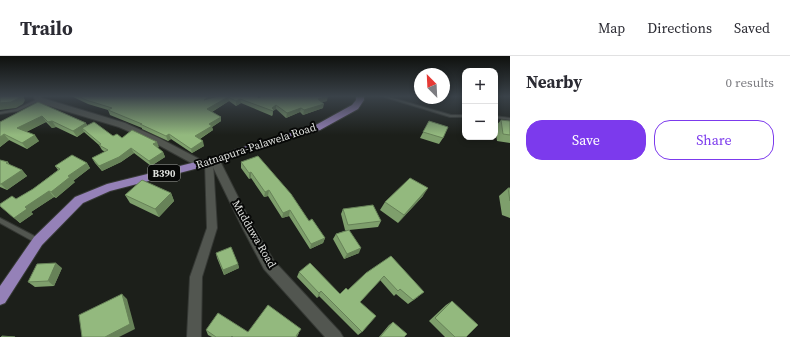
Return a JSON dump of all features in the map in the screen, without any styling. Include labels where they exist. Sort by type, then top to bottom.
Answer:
[{"type":"main road","name":"Ratnapura-Palawela Road","points":[[0,298],[38,241],[80,200],[107,188],[208,162],[317,128],[351,109]]},
{"type":"street","points":[[73,109],[122,125],[208,162],[212,228],[196,277],[194,337]]},
{"type":"street","name":"Mudduwa Road","points":[[208,162],[269,265],[335,337]]},
{"type":"lane","points":[[0,113],[19,109]]},
{"type":"lane","points":[[428,109],[451,116],[462,116]]},
{"type":"lane","points":[[498,117],[510,119]]},
{"type":"lane","points":[[0,220],[38,241]]},
{"type":"building","points":[[24,109],[54,109],[86,123],[73,131],[52,121],[48,122],[42,116],[17,128],[35,135],[22,143],[4,134],[0,137],[0,122]]},
{"type":"building","points":[[207,109],[221,117],[209,124],[212,126],[195,136],[203,141],[191,149],[169,134],[166,136],[108,110]]},
{"type":"building","points":[[282,109],[298,109],[287,113]]},
{"type":"building","points":[[501,120],[510,121],[510,135],[503,134]]},
{"type":"building","points":[[429,121],[448,127],[443,138],[423,132]]},
{"type":"building","points":[[94,122],[113,136],[117,134],[122,138],[132,130],[157,142],[153,144],[163,152],[149,161],[131,148],[119,157],[99,166],[92,158],[108,150],[99,145],[101,144],[82,128]]},
{"type":"building","points":[[72,155],[87,163],[68,176],[70,177],[51,192],[49,191],[25,207],[27,209],[14,218],[0,206],[0,204],[12,196],[16,199],[33,189],[60,169],[55,166]]},
{"type":"building","points":[[258,156],[291,194],[309,221],[312,219],[325,238],[311,244],[290,210],[283,213],[269,190],[265,192],[251,172],[249,173],[241,162]]},
{"type":"building","points":[[0,160],[8,162],[6,163],[22,170],[0,184]]},
{"type":"building","points":[[410,178],[428,188],[404,215],[385,202]]},
{"type":"building","points":[[142,180],[171,193],[155,209],[125,195]]},
{"type":"building","points":[[508,188],[510,188],[510,201]]},
{"type":"building","points":[[373,205],[381,221],[348,225],[343,209]]},
{"type":"building","points":[[349,230],[361,248],[347,254],[336,234]]},
{"type":"building","points":[[231,247],[238,264],[223,270],[216,253]]},
{"type":"building","points":[[391,256],[424,292],[413,300],[400,289],[398,291],[384,276],[360,302],[376,316],[362,332],[321,291],[319,293],[299,272],[310,263],[340,294],[346,288],[348,290],[366,273]]},
{"type":"building","points":[[56,263],[48,281],[28,282],[37,264]]},
{"type":"building","points":[[122,294],[130,324],[105,337],[82,337],[79,315]]},
{"type":"building","points":[[452,301],[478,325],[466,337],[455,337],[435,318]]},
{"type":"building","points":[[268,305],[301,329],[296,336],[297,337],[216,337],[206,330],[218,313],[248,332]]},
{"type":"building","points":[[393,322],[407,334],[404,337],[380,337]]}]
